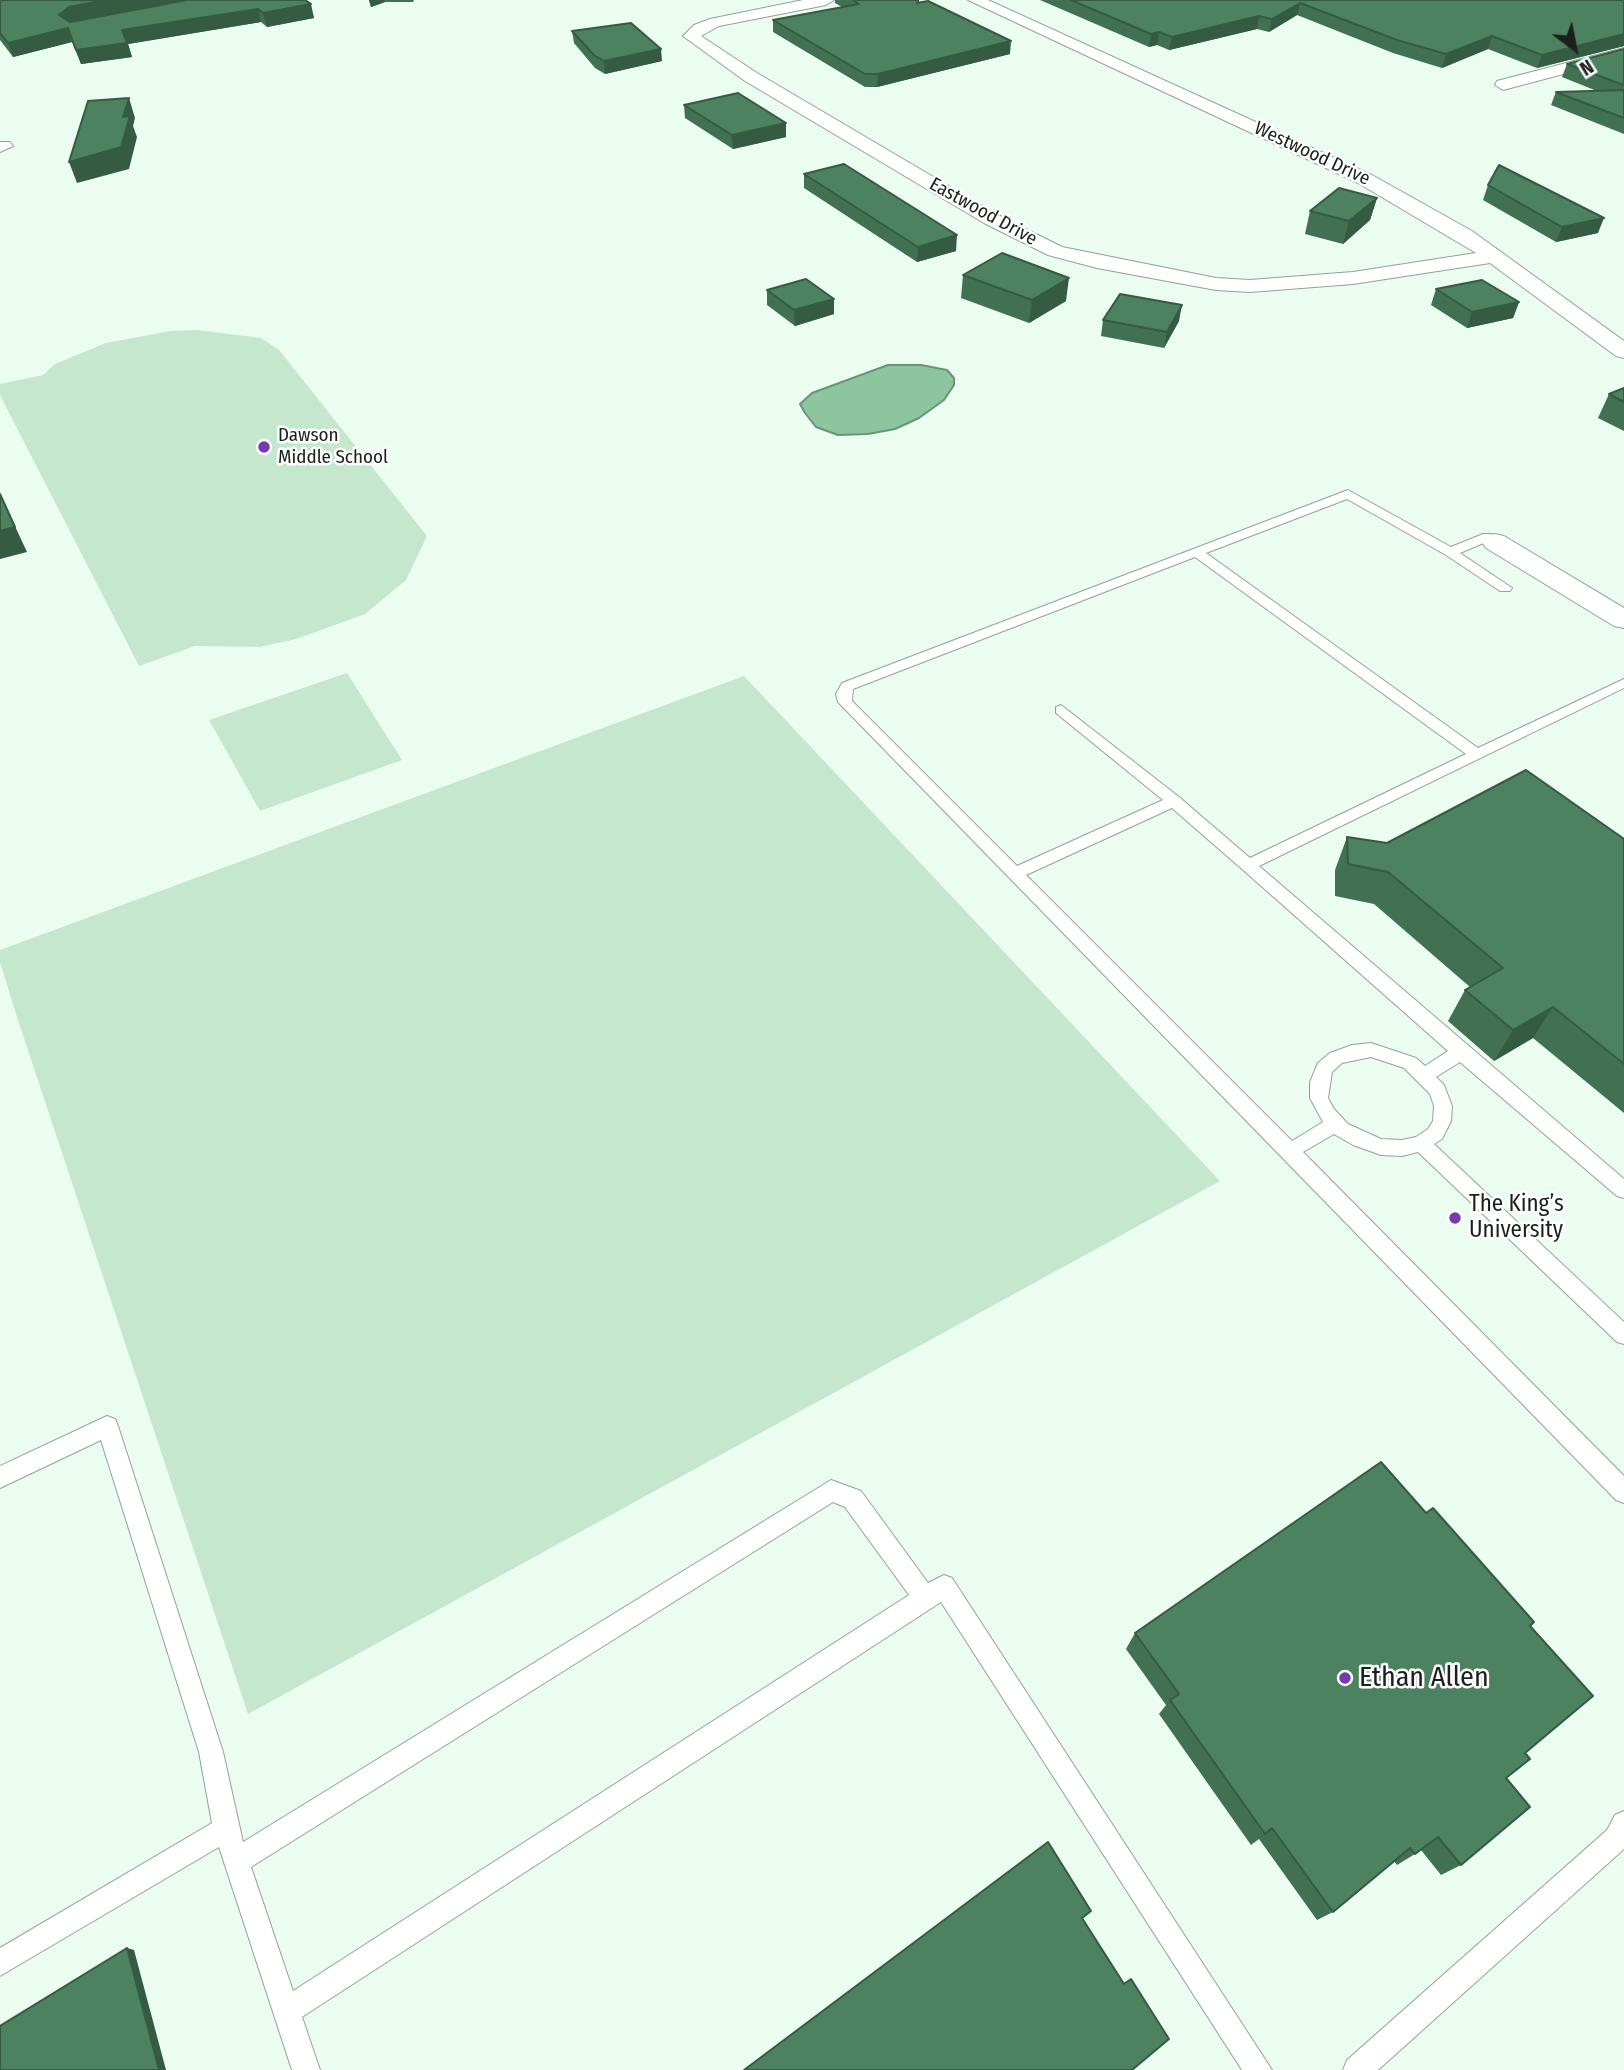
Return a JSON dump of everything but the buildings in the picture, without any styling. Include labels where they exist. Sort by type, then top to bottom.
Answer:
[{"type":"street","name":"Eastwood Drive","points":[[827,0],[742,15],[700,29],[691,36],[751,76],[979,212],[1027,240],[1055,251],[1110,265],[1250,286],[1353,278],[1493,256]]},
{"type":"street","name":"Westwood Drive","points":[[976,0],[1365,178],[1457,230],[1624,351]]},
{"type":"street","points":[[1503,85],[1624,53]]},
{"type":"street","points":[[1495,542],[1624,620]]},
{"type":"lane","points":[[1505,588],[1450,552],[1348,494],[847,686],[843,694],[845,702],[1624,1492]]},
{"type":"lane","points":[[1450,552],[1487,537],[1495,542]]},
{"type":"lane","points":[[1196,552],[1476,754]]},
{"type":"lane","points":[[1248,865],[1624,683]]},
{"type":"lane","points":[[1061,710],[1174,801],[1461,1052],[1624,1190]]},
{"type":"lane","points":[[1015,874],[1174,801]]},
{"type":"lane","points":[[1352,1052],[1391,1054],[1426,1075],[1438,1090],[1443,1105],[1442,1121],[1435,1134],[1421,1143],[1402,1148],[1381,1147],[1360,1140],[1336,1124],[1320,1098],[1319,1082],[1324,1068],[1336,1058],[1352,1052]]},
{"type":"lane","points":[[1426,1075],[1461,1052]]},
{"type":"lane","points":[[1290,1151],[1336,1124]]},
{"type":"lane","points":[[1421,1143],[1624,1335]]},
{"type":"lane","points":[[0,1478],[107,1426],[211,1752],[226,1829],[306,2070]]},
{"type":"lane","points":[[237,1861],[831,1491],[853,1499],[925,1598]]},
{"type":"lane","points":[[287,2011],[944,1586],[1258,2070]]},
{"type":"lane","points":[[1357,2070],[1616,1839],[1624,1825]]},
{"type":"lane","points":[[0,1963],[226,1829]]},
{"type":"shaded area","points":[[197,330],[261,338],[279,350],[427,536],[406,580],[365,614],[296,639],[260,647],[195,646],[139,666],[0,395],[0,384],[43,375],[55,364],[106,343],[170,331]]},
{"type":"shaded area","points":[[888,365],[921,365],[947,370],[954,378],[954,385],[944,400],[919,418],[895,429],[868,434],[838,435],[816,427],[800,404],[812,393]]},
{"type":"shaded area","points":[[347,673],[402,760],[260,811],[209,720]]},
{"type":"shaded area","points":[[744,676],[1220,1181],[248,1714],[17,1017],[0,962],[0,950]]},
{"type":"place","name":"Dawson Middle School","points":[[264,447]]},
{"type":"place","name":"The King’s University","points":[[1455,1218]]},
{"type":"place","name":"Ethan Allen","points":[[1345,1678]]}]
